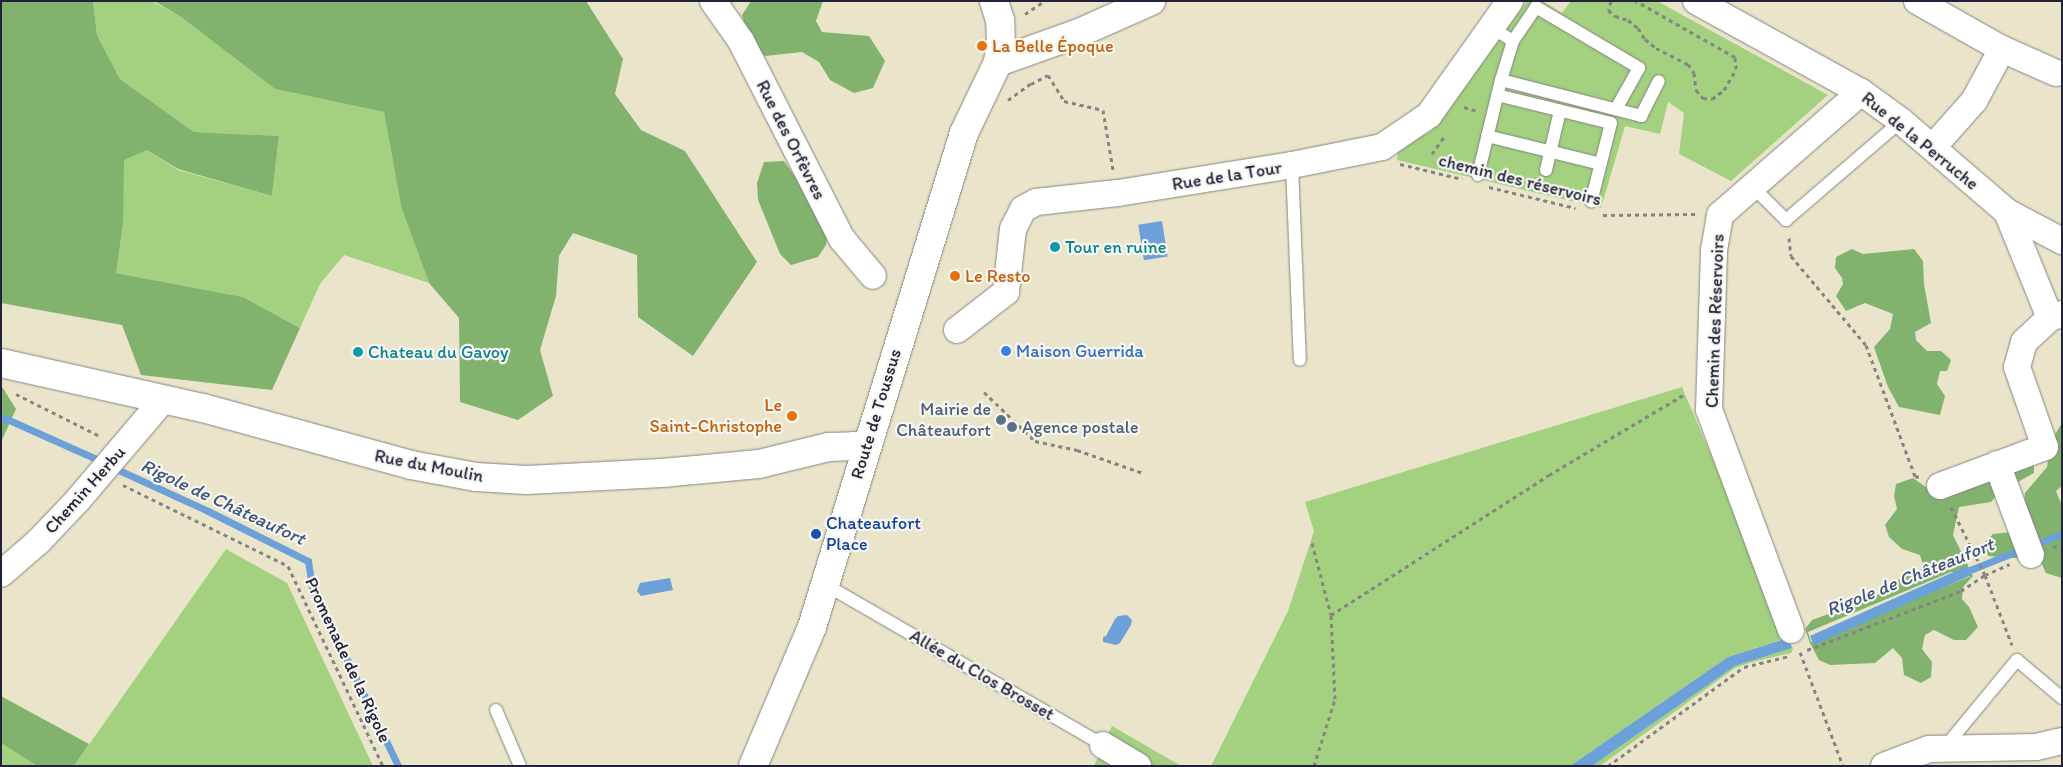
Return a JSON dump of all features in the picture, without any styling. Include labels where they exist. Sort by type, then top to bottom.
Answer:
[{"type":"street","name":"Rue des Orfèvres","points":[[713,1],[740,41],[842,240],[873,276]]},
{"type":"street","name":"Route de Toussus","points":[[753,766],[808,636],[826,585],[865,450],[964,132],[998,62],[1001,44],[1000,20],[994,1]]},
{"type":"street","points":[[998,62],[1079,33],[1151,1]]},
{"type":"street","name":"Rue de la Tour","points":[[957,330],[1006,292],[1013,229],[1023,209],[1036,202],[1118,193],[1292,165],[1382,147],[1429,115],[1510,1]]},
{"type":"street","name":"Rue de la Perruche","points":[[1696,1],[1861,92],[1933,147],[2007,212],[2062,241]]},
{"type":"street","points":[[1917,1],[2002,49],[2056,73]]},
{"type":"street","points":[[1933,147],[1974,101],[2002,49]]},
{"type":"street","name":"Chemin des Réservoirs","points":[[1797,645],[1709,410],[1714,250],[1720,215],[1861,92]]},
{"type":"street","points":[[1940,486],[2045,447],[2017,367],[2024,342],[2056,316],[2007,212]]},
{"type":"street","name":"Rue du Moulin","points":[[1,363],[203,408],[368,454],[476,477],[536,479],[662,473],[759,464],[829,447],[854,446],[865,450]]},
{"type":"street","name":"Chemin Herbu","points":[[1,574],[39,540],[121,450],[163,400]]},
{"type":"street","points":[[1997,464],[2031,555]]},
{"type":"street","points":[[1884,766],[1929,749],[1945,747],[2036,747],[2062,741]]},
{"type":"street","name":"Allée du Clos Brosset","points":[[1103,745],[1138,766]]},
{"type":"lane","points":[[1476,180],[1497,95],[1513,41],[1536,7],[1639,68],[1616,109]]},
{"type":"lane","points":[[1492,28],[1513,41]]},
{"type":"lane","points":[[1501,80],[1641,116],[1659,81]]},
{"type":"lane","points":[[1497,95],[1612,124],[1589,208]]},
{"type":"lane","points":[[1546,170],[1560,111]]},
{"type":"lane","points":[[1753,187],[1786,220],[1901,121]]},
{"type":"lane","points":[[1487,136],[1601,164]]},
{"type":"lane","points":[[1292,165],[1300,360]]},
{"type":"lane","name":"Allée du Clos Brosset","points":[[826,585],[1103,745]]},
{"type":"lane","points":[[1945,747],[2017,660],[2062,698]]},
{"type":"lane","points":[[496,710],[520,766]]},
{"type":"path","points":[[1611,1],[1608,10],[1615,16],[1628,20],[1638,28],[1644,39],[1656,48],[1688,64],[1694,74],[1696,90],[1702,98],[1712,99],[1724,90],[1736,68],[1735,57],[1636,1]]},
{"type":"path","points":[[1031,84],[1048,75],[1064,101],[1103,110],[1118,193]]},
{"type":"path","name":"chemin des réservoirs","points":[[1382,147],[1394,162],[1589,208],[1603,215],[1686,213],[1720,215]]},
{"type":"path","points":[[1786,220],[1791,256],[1866,345],[1915,476],[1940,486],[1985,575],[2017,660]]},
{"type":"path","points":[[1331,615],[1549,475],[1710,379]]},
{"type":"path","points":[[11,391],[121,450]]},
{"type":"path","points":[[984,392],[1035,442],[1077,450],[1143,473]]},
{"type":"path","name":"Promenade de la Rigole","points":[[101,472],[288,566],[383,766]]},
{"type":"path","points":[[1312,543],[1331,615],[1335,699],[1314,766]]},
{"type":"path","points":[[1608,766],[1744,667],[1797,645],[1961,591],[1985,575],[2062,544]]},
{"type":"path","points":[[1797,645],[1843,766]]},
{"type":"green space","points":[[1,1],[93,1],[97,35],[120,79],[194,132],[279,136],[272,196],[178,169],[147,150],[124,160],[123,225],[116,273],[243,297],[300,328],[272,390],[141,375],[122,325],[1,303]]},
{"type":"green space","points":[[93,1],[152,1],[181,17],[275,89],[384,112],[401,205],[429,283],[344,255],[320,284],[300,328],[243,297],[116,273],[123,225],[123,160],[147,150],[178,170],[272,196],[279,136],[194,132],[120,79],[97,35]]},
{"type":"green space","points":[[154,1],[586,1],[623,59],[615,94],[641,130],[685,151],[757,262],[693,356],[638,317],[637,255],[573,233],[559,256],[556,296],[540,350],[553,396],[518,420],[460,402],[459,318],[429,283],[401,206],[384,112],[275,89],[181,17]]},
{"type":"green space","points":[[751,1],[823,1],[816,21],[822,32],[869,36],[885,61],[873,88],[854,93],[830,80],[819,62],[802,52],[765,56],[751,43],[742,15]]},
{"type":"green space","points":[[1527,1],[1542,1],[1562,13],[1571,1],[1657,1],[1828,95],[1731,181],[1679,154],[1684,113],[1668,102],[1660,134],[1625,126],[1601,208],[1397,160],[1398,150],[1431,131]]},
{"type":"green space","points":[[784,161],[810,198],[828,232],[826,245],[818,257],[791,265],[780,254],[758,200],[757,183],[764,162]]},
{"type":"green space","points":[[1852,249],[1863,254],[1914,249],[1923,261],[1924,284],[1931,323],[1915,332],[1916,340],[1927,351],[1941,351],[1951,360],[1947,371],[1940,371],[1937,384],[1945,396],[1940,415],[1899,407],[1888,387],[1874,347],[1890,329],[1893,314],[1865,303],[1846,311],[1836,296],[1843,284],[1842,278],[1835,268],[1836,257]]},
{"type":"green space","points":[[1,385],[16,409],[1,442]]},
{"type":"green space","points":[[1682,387],[1793,649],[1791,653],[1735,668],[1600,766],[1592,766],[1735,666],[1792,648],[1787,638],[1728,657],[1570,766],[1211,766],[1288,611],[1314,531],[1305,502]]},
{"type":"green space","points":[[2062,423],[2062,486],[2056,491],[2062,506],[2062,578],[2046,573],[2040,560],[1988,556],[1984,543],[1993,534],[2012,532],[2023,517],[2025,493],[2047,467],[2051,441]]},
{"type":"green space","points":[[2034,464],[2034,473],[1998,493],[1991,502],[1959,507],[1953,535],[1973,576],[1963,587],[1962,599],[1969,607],[1978,627],[1966,640],[1954,640],[1934,630],[1925,635],[1922,649],[1932,662],[1931,677],[1921,683],[1904,675],[1902,658],[1893,648],[1875,663],[1830,665],[1819,660],[1805,629],[1812,620],[1874,597],[1901,578],[1924,568],[1920,555],[1902,549],[1889,537],[1885,525],[1897,509],[1894,496],[1896,484],[1913,478],[1930,490]],"holes":[[[1951,572],[1971,576],[1811,642],[1808,632]]]},
{"type":"green space","points":[[226,549],[287,583],[373,766],[74,766]]},
{"type":"green space","points":[[1,696],[89,744],[74,766],[37,766],[1,743]]},
{"type":"green space","points":[[1112,726],[1181,766],[1094,766]]},
{"type":"green space","points":[[1,743],[37,766],[1,766]]},
{"type":"water","points":[[1162,221],[1168,257],[1144,260],[1138,225]]},
{"type":"water","points":[[1967,566],[1971,575],[1814,645],[1810,636]]},
{"type":"water","points":[[670,578],[673,590],[641,596],[637,591],[640,583]]},
{"type":"water","points":[[1127,615],[1132,620],[1131,625],[1120,643],[1116,645],[1103,642],[1103,637],[1106,636],[1115,619],[1118,616]]},
{"type":"water","points":[[1788,638],[1792,648],[1735,666],[1592,766],[1570,766],[1728,657]]},
{"type":"waterway","name":"Rigole de Châteaufort","points":[[1,418],[103,462]]},
{"type":"waterway","name":"Rigole de Châteaufort","points":[[112,467],[208,511],[308,561],[312,587],[398,766]]},
{"type":"waterway","name":"Rigole de Châteaufort","points":[[2032,545],[2062,534]]},
{"type":"waterway","name":"Rigole de Châteaufort","points":[[1960,574],[2025,548]]},
{"type":"place","name":"La Belle Époque","points":[[982,46]]},
{"type":"place","name":"Tour en ruine","points":[[1055,247]]},
{"type":"place","name":"Le Resto","points":[[955,276]]},
{"type":"place","name":"Maison Guerrida","points":[[1006,351]]},
{"type":"place","name":"Chateau du Gavoy","points":[[358,352]]},
{"type":"place","name":"Le Saint-Christophe","points":[[792,416]]},
{"type":"place","name":"Mairie de Châteaufort","points":[[1001,420]]},
{"type":"place","name":"Agence postale","points":[[1012,427]]},
{"type":"place","name":"Chateaufort Place","points":[[816,534]]}]
